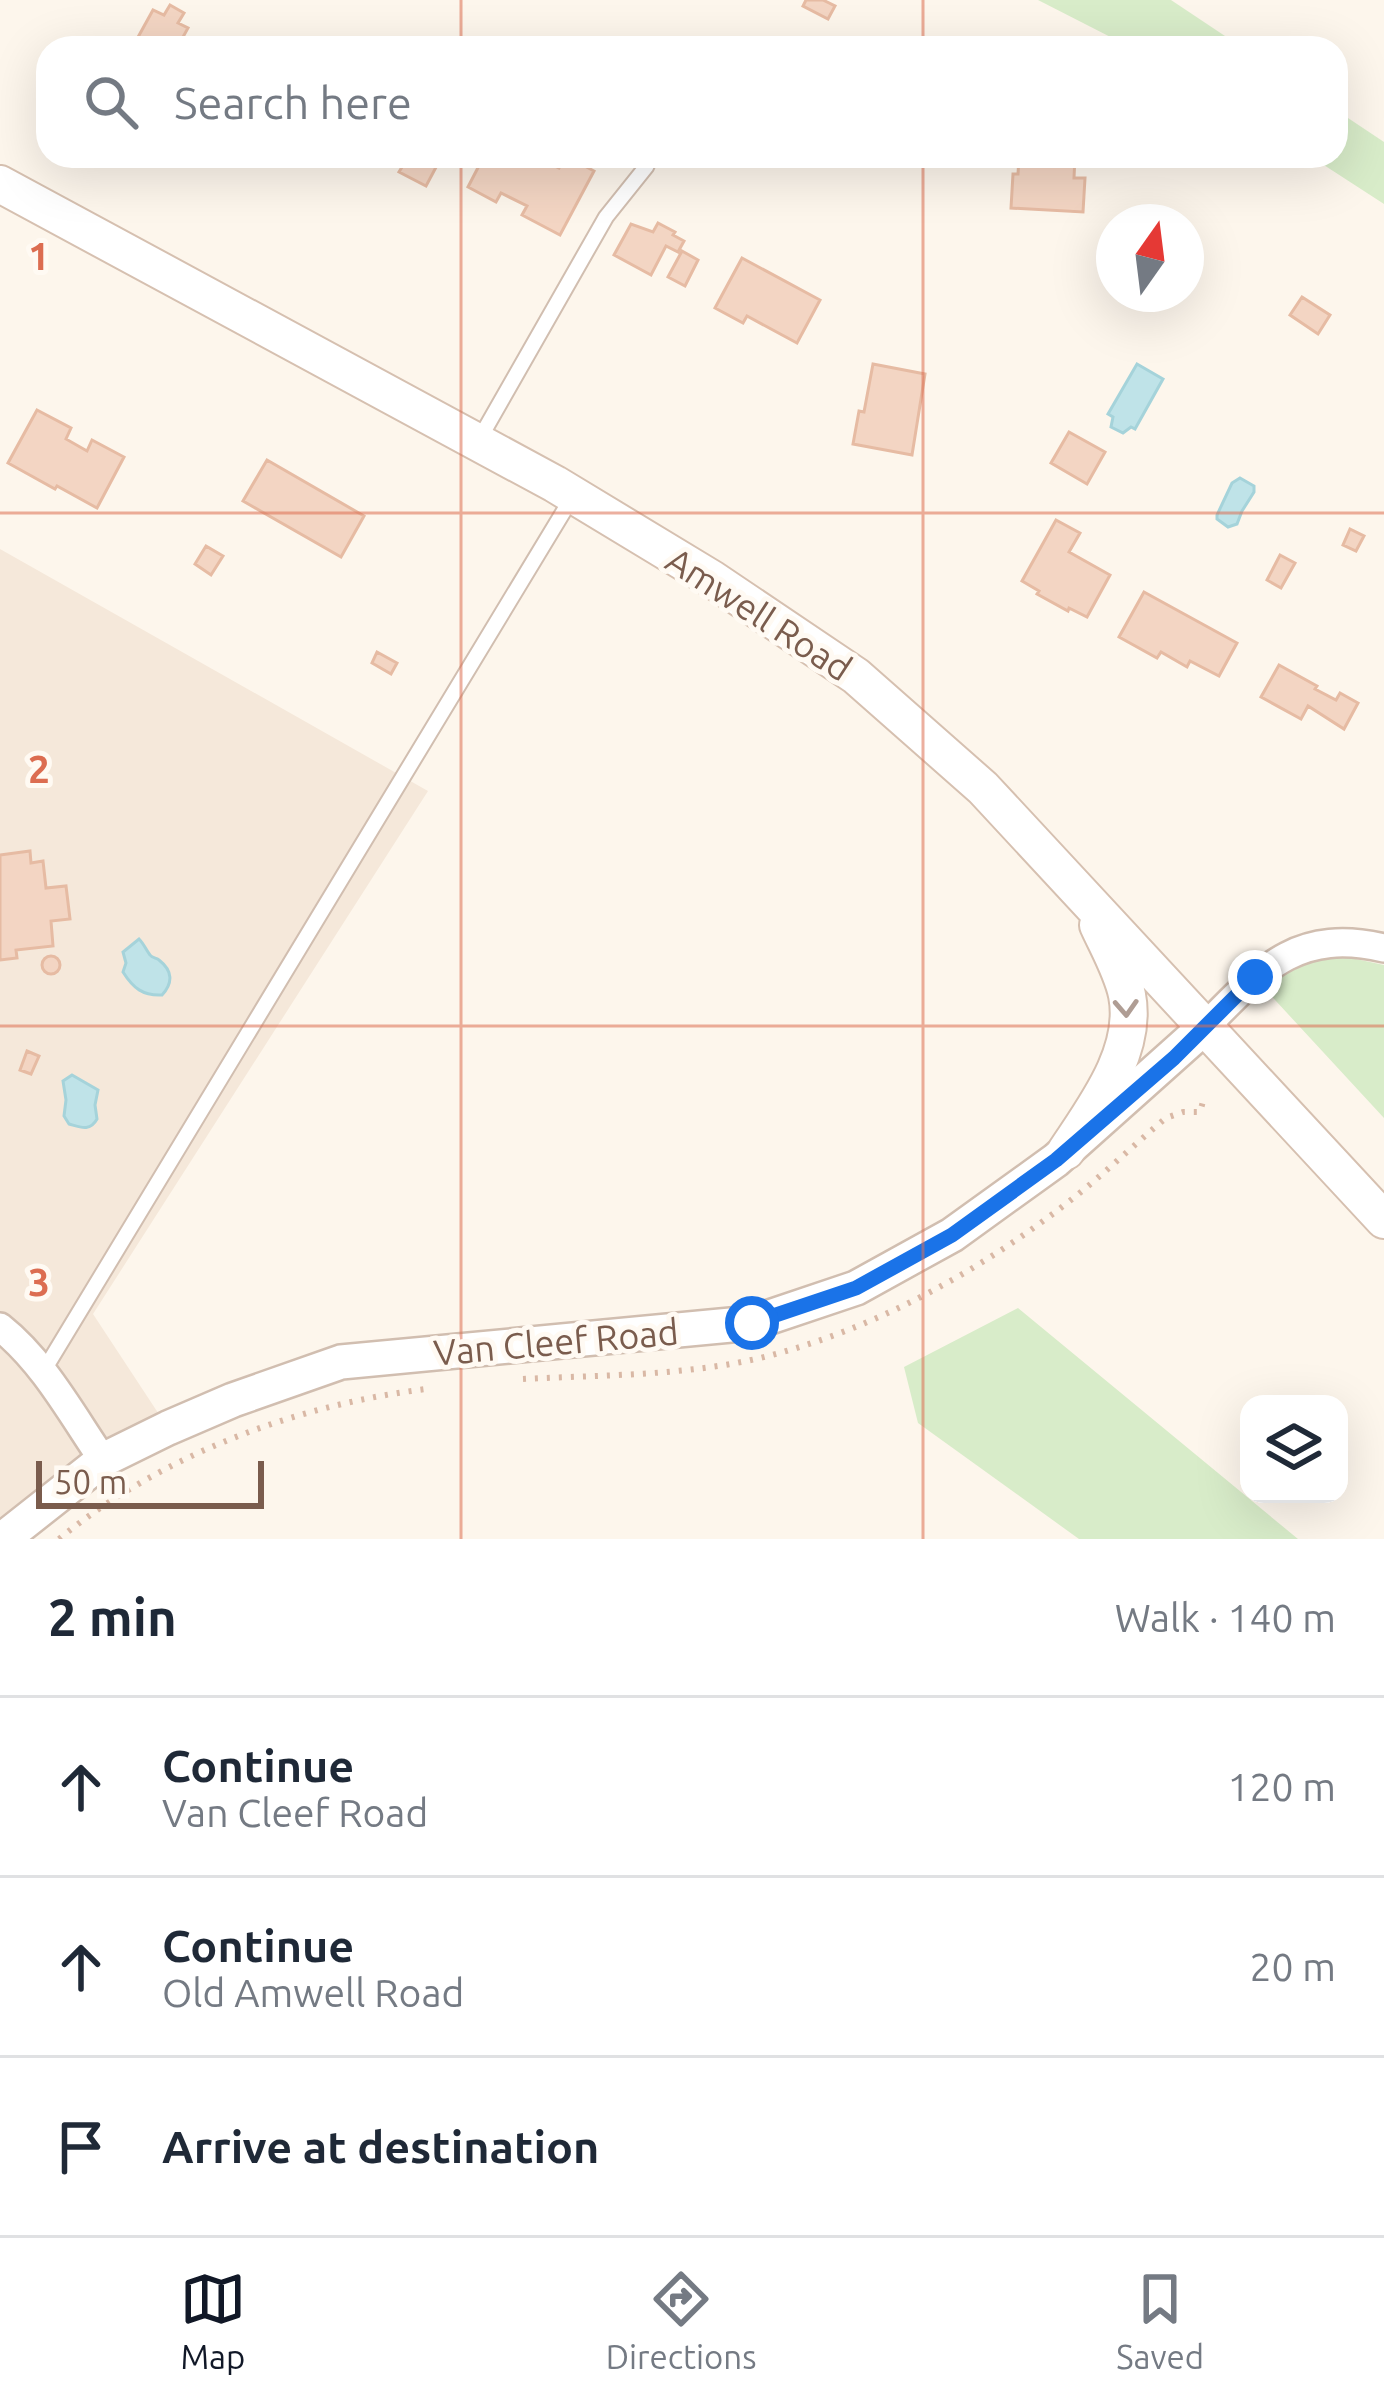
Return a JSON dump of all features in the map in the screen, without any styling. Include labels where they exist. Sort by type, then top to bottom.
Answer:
[{"type":"main road","name":"Amwell Road","points":[[0,184],[573,496],[712,579],[856,676],[983,788],[1384,1220]]},
{"type":"main road","points":[[1066,1151],[1103,1095],[1129,1024],[1126,989],[1087,899]]},
{"type":"street","points":[[1206,1026],[1277,959],[1338,942],[1384,948]]},
{"type":"street","name":"Van Cleef Road","points":[[3,1539],[103,1460],[233,1400],[340,1362],[752,1323],[856,1288],[952,1235],[1066,1151],[1206,1026]]},
{"type":"street","points":[[0,1327],[43,1372],[103,1460]]},
{"type":"lane","points":[[478,443],[606,217],[645,168]]},
{"type":"lane","points":[[43,1372],[573,496]]},
{"type":"shaded area","points":[[0,549],[428,791],[93,1314],[168,1428],[0,1539]]},
{"type":"green space","points":[[1038,0],[1171,0],[1225,36],[1108,36]]},
{"type":"green space","points":[[1348,118],[1384,142],[1384,204],[1328,168],[1348,168]]},
{"type":"green space","points":[[1323,952],[1384,965],[1384,1118],[1263,987]]},
{"type":"green space","points":[[1018,1308],[1240,1491],[1240,1503],[1254,1503],[1298,1539],[1079,1539],[918,1423],[904,1367]]},
{"type":"water","points":[[1137,364],[1163,379],[1135,429],[1123,433],[1111,427],[1113,417],[1108,414]]},
{"type":"water","points":[[1240,478],[1254,486],[1254,492],[1237,524],[1228,527],[1217,515],[1232,483]]},
{"type":"water","points":[[139,939],[169,973],[170,982],[162,995],[139,990],[123,972],[123,952]]},
{"type":"water","points":[[72,1075],[98,1090],[97,1119],[88,1127],[69,1124],[64,1116],[63,1081]]},
{"type":"building","points":[[806,0],[835,6],[828,19],[803,6]]},
{"type":"building","points":[[170,5],[184,13],[178,23],[188,28],[184,36],[139,36],[153,10],[164,15]]},
{"type":"building","points":[[401,168],[436,168],[426,186],[399,172]]},
{"type":"building","points":[[478,168],[594,171],[560,235],[522,215],[527,206],[501,193],[496,202],[468,187]]},
{"type":"building","points":[[1018,168],[1074,168],[1074,178],[1085,178],[1083,212],[1011,208],[1013,174],[1018,174]]},
{"type":"building","points":[[658,223],[684,241],[678,252],[666,246],[651,275],[614,255],[631,224],[653,232]]},
{"type":"building","points":[[682,251],[698,260],[685,286],[668,277]]},
{"type":"building","points":[[742,258],[820,300],[797,343],[747,316],[743,323],[715,308]]},
{"type":"building","points":[[1302,297],[1330,315],[1318,334],[1290,315]]},
{"type":"building","points":[[873,364],[925,374],[912,455],[853,444]]},
{"type":"building","points":[[37,410],[71,428],[66,439],[87,451],[92,440],[124,457],[97,508],[8,463]]},
{"type":"building","points":[[1069,432],[1105,452],[1087,484],[1051,463]]},
{"type":"building","points":[[267,460],[364,516],[341,557],[243,501]]},
{"type":"building","points":[[1056,520],[1080,533],[1069,552],[1110,575],[1087,617],[1037,594],[1022,581]]},
{"type":"building","points":[[1350,529],[1364,536],[1356,551],[1343,545]]},
{"type":"building","points":[[206,546],[223,556],[211,575],[195,564]]},
{"type":"building","points":[[1280,555],[1295,563],[1281,588],[1267,580]]},
{"type":"building","points":[[1144,592],[1237,643],[1219,676],[1190,661],[1187,667],[1161,652],[1157,658],[1119,637]]},
{"type":"building","points":[[377,652],[397,663],[391,674],[372,663]]},
{"type":"building","points":[[1279,665],[1336,700],[1340,693],[1358,703],[1344,729],[1308,706],[1301,719],[1261,697]]},
{"type":"building","points":[[30,851],[31,863],[43,861],[46,888],[66,886],[70,919],[51,921],[53,946],[16,950],[17,958],[0,960],[0,855]]},
{"type":"building","points":[[51,956],[60,965],[51,974],[42,965]]},
{"type":"building","points":[[27,1051],[39,1056],[31,1074],[20,1070]]},
{"type":"route","points":[[752,1323],[856,1288],[952,1235],[1056,1160],[1174,1058],[1255,977]]}]
